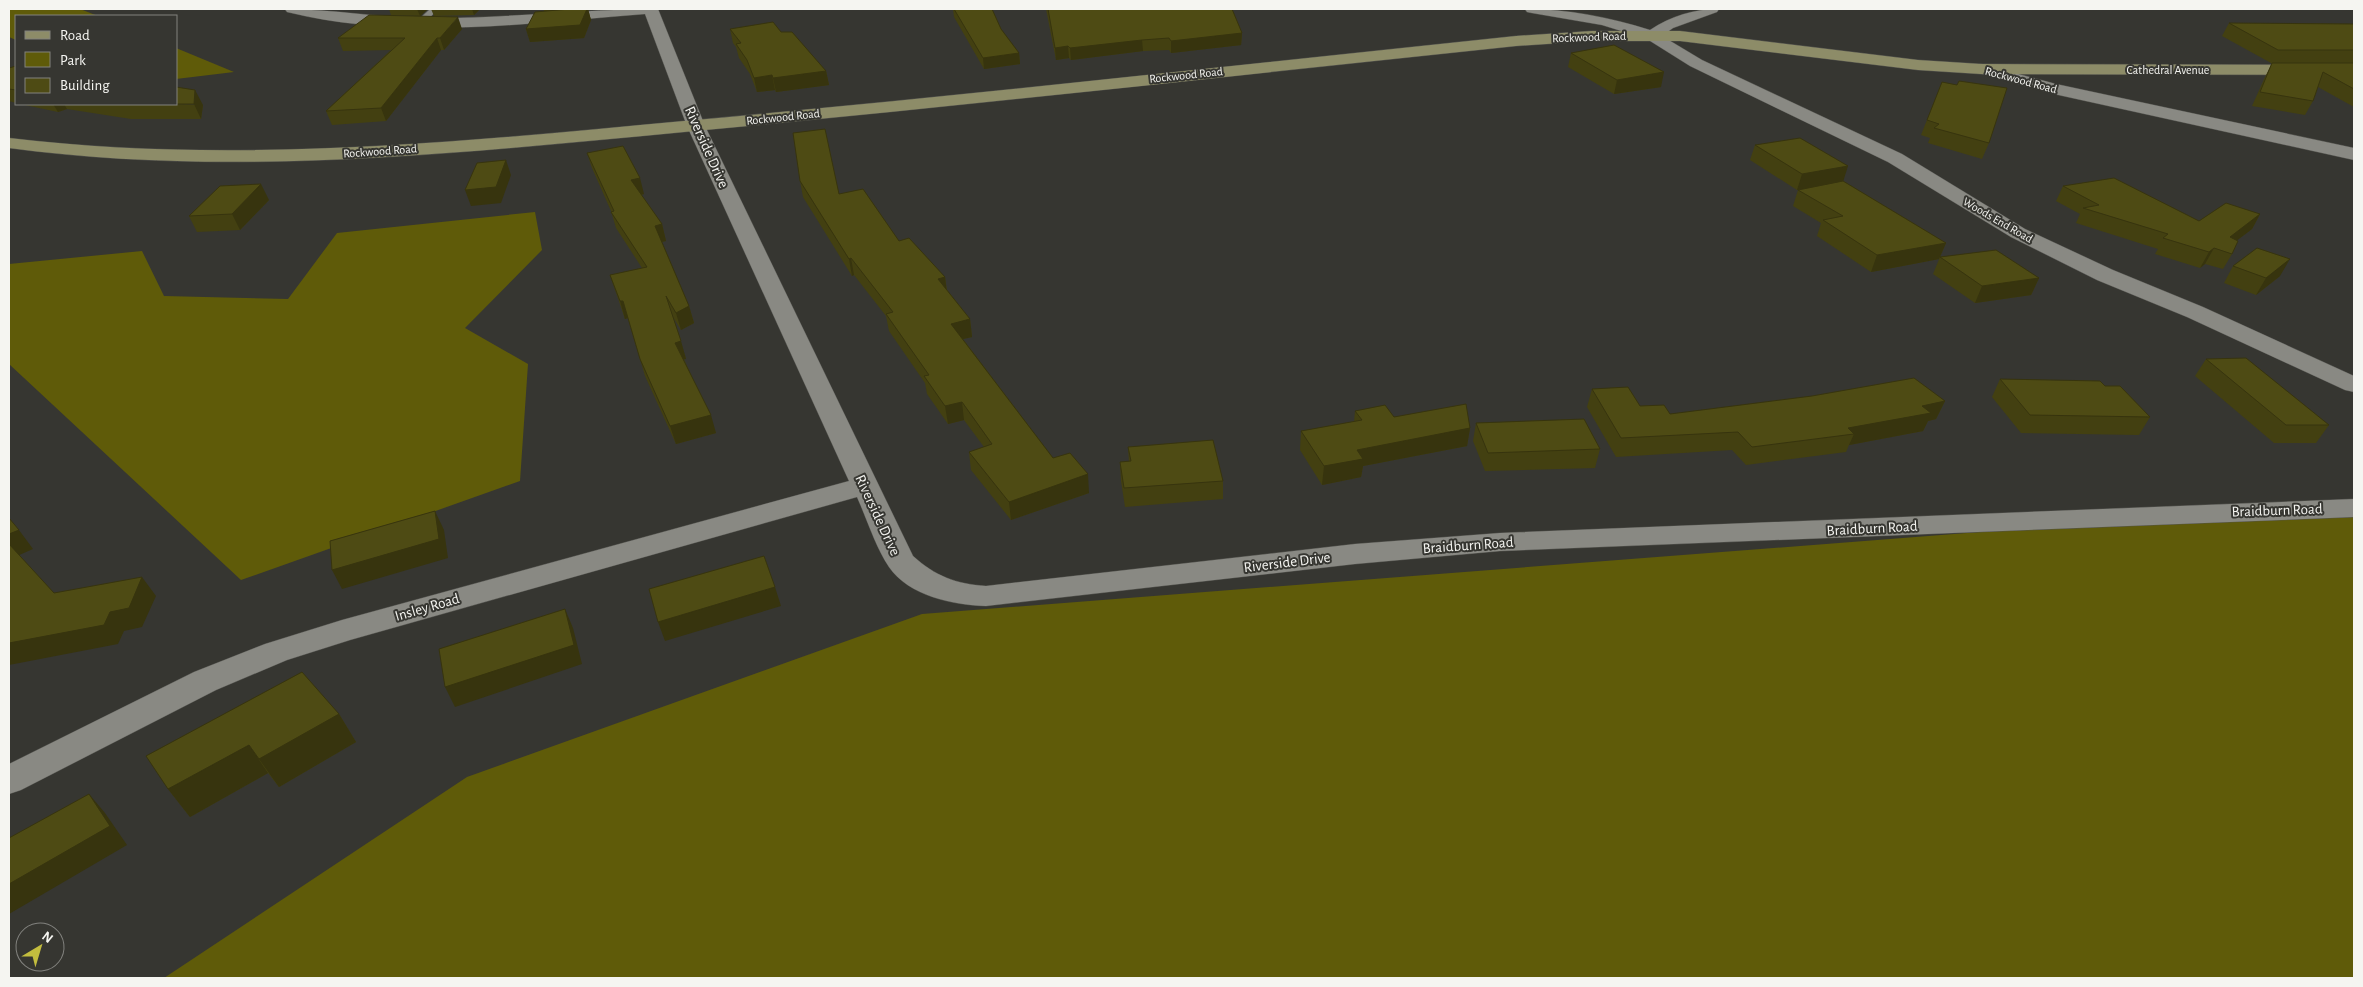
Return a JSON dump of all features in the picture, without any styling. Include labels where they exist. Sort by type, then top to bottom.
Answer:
[{"type":"street","points":[[292,9],[369,20],[421,22],[474,21],[651,9]]},
{"type":"street","name":"Riverside Drive","points":[[651,9],[696,126],[864,486],[901,562],[918,578],[944,590],[974,596],[1391,551]]},
{"type":"street","name":"Woods End Road","points":[[1532,9],[1604,21],[1652,36],[1696,62],[1895,158],[2018,234],[2105,275],[2195,312],[2354,385]]},
{"type":"street","points":[[1652,36],[1668,25],[1712,9]]},
{"type":"street","name":"Rockwood Road","points":[[9,143],[117,154],[259,156],[412,149],[696,126],[1516,41],[1592,36],[1652,36],[1707,38],[1918,65],[1981,69],[2054,89],[2354,154]]},
{"type":"street","name":"Cathedral Avenue","points":[[1981,69],[2354,70]]},
{"type":"street","name":"Insley Road","points":[[9,780],[206,681],[276,652],[342,631],[864,486]]},
{"type":"street","name":"Braidburn Road","points":[[1391,551],[1570,539],[1765,533],[2354,508]]},
{"type":"lane","points":[[421,22],[434,9]]},
{"type":"green space","points":[[9,9],[80,9],[95,15],[15,15],[15,40],[9,37]]},
{"type":"green space","points":[[178,49],[234,72],[178,79]]},
{"type":"green space","points":[[535,212],[542,250],[465,328],[528,364],[520,481],[241,580],[9,364],[9,264],[142,251],[164,296],[288,299],[337,233]]},
{"type":"green space","points":[[2354,503],[2354,978],[164,978],[467,777],[922,614]]},
{"type":"building","points":[[587,9],[580,25],[526,29],[535,12]]},
{"type":"building","points":[[954,9],[992,9],[1001,29],[1019,53],[983,58]]},
{"type":"building","points":[[1048,9],[1232,9],[1242,33],[1171,41],[1169,38],[1055,48]]},
{"type":"building","points":[[369,15],[458,17],[440,38],[437,38],[381,108],[326,111],[405,38],[338,38]]},
{"type":"building","points":[[773,22],[781,32],[792,32],[826,71],[773,78],[772,75],[754,78],[747,60],[736,44],[741,43],[730,29]]},
{"type":"building","points":[[2229,23],[2354,24],[2354,50],[2278,50]]},
{"type":"building","points":[[1614,45],[1664,72],[1617,80],[1571,53]]},
{"type":"building","points":[[2272,63],[2354,63],[2354,89],[2323,72],[2313,101],[2260,92]]},
{"type":"building","points":[[15,66],[15,90],[9,89],[9,68]]},
{"type":"building","points":[[1959,81],[2007,88],[1989,143],[1934,128],[1939,124],[1927,120],[1942,82],[1957,85]]},
{"type":"building","points":[[178,87],[195,90],[194,104],[178,104]]},
{"type":"building","points":[[825,129],[839,194],[863,189],[899,241],[909,238],[945,277],[938,279],[970,319],[951,324],[1053,458],[1070,453],[1088,474],[1009,502],[969,452],[992,444],[962,402],[945,406],[924,376],[929,375],[886,314],[893,312],[851,258],[849,259],[800,181],[793,133]]},
{"type":"building","points":[[1800,138],[1848,166],[1802,174],[1755,145]]},
{"type":"building","points":[[623,146],[640,178],[631,180],[662,224],[655,226],[689,306],[676,313],[666,296],[681,341],[675,343],[711,415],[670,426],[640,359],[623,301],[620,301],[610,275],[647,267],[611,212],[614,211],[587,153]]},
{"type":"building","points":[[506,160],[496,187],[465,190],[477,163]]},
{"type":"building","points":[[2114,178],[2199,221],[2226,203],[2260,214],[2230,237],[2238,241],[2232,254],[2214,248],[2209,252],[2163,238],[2168,234],[2083,208],[2099,205],[2063,186]]},
{"type":"building","points":[[1843,181],[1946,243],[1877,255],[1823,220],[1843,216],[1798,190]]},
{"type":"building","points":[[261,184],[232,214],[189,216],[220,186]]},
{"type":"building","points":[[2257,248],[2290,259],[2266,278],[2233,266]]},
{"type":"building","points":[[1996,250],[2039,278],[1982,286],[1940,257]]},
{"type":"building","points":[[2246,358],[2329,425],[2286,425],[2206,359]]},
{"type":"building","points":[[1914,378],[1945,401],[1922,406],[1931,413],[1848,428],[1854,434],[1752,447],[1738,432],[1621,438],[1592,389],[1628,387],[1640,406],[1664,405],[1670,414],[1812,396]]},
{"type":"building","points":[[2000,379],[2100,381],[2105,386],[2120,386],[2150,417],[2030,415]]},
{"type":"building","points":[[1466,404],[1470,428],[1357,450],[1363,459],[1324,466],[1301,431],[1362,420],[1355,411],[1385,405],[1394,417]]},
{"type":"building","points":[[1584,419],[1600,449],[1488,453],[1476,423]]},
{"type":"building","points":[[1213,440],[1223,481],[1124,488],[1120,462],[1131,461],[1128,447]]},
{"type":"building","points":[[435,511],[439,539],[332,570],[330,541]]},
{"type":"building","points":[[9,518],[19,530],[9,534]]},
{"type":"building","points":[[9,544],[54,593],[142,577],[129,608],[110,612],[104,625],[9,643]]},
{"type":"building","points":[[764,556],[775,587],[658,622],[649,589]]},
{"type":"building","points":[[565,609],[574,645],[445,687],[439,649]]},
{"type":"building","points":[[302,672],[339,714],[259,759],[249,745],[168,789],[146,756]]},
{"type":"building","points":[[89,794],[110,826],[9,884],[9,838]]}]
